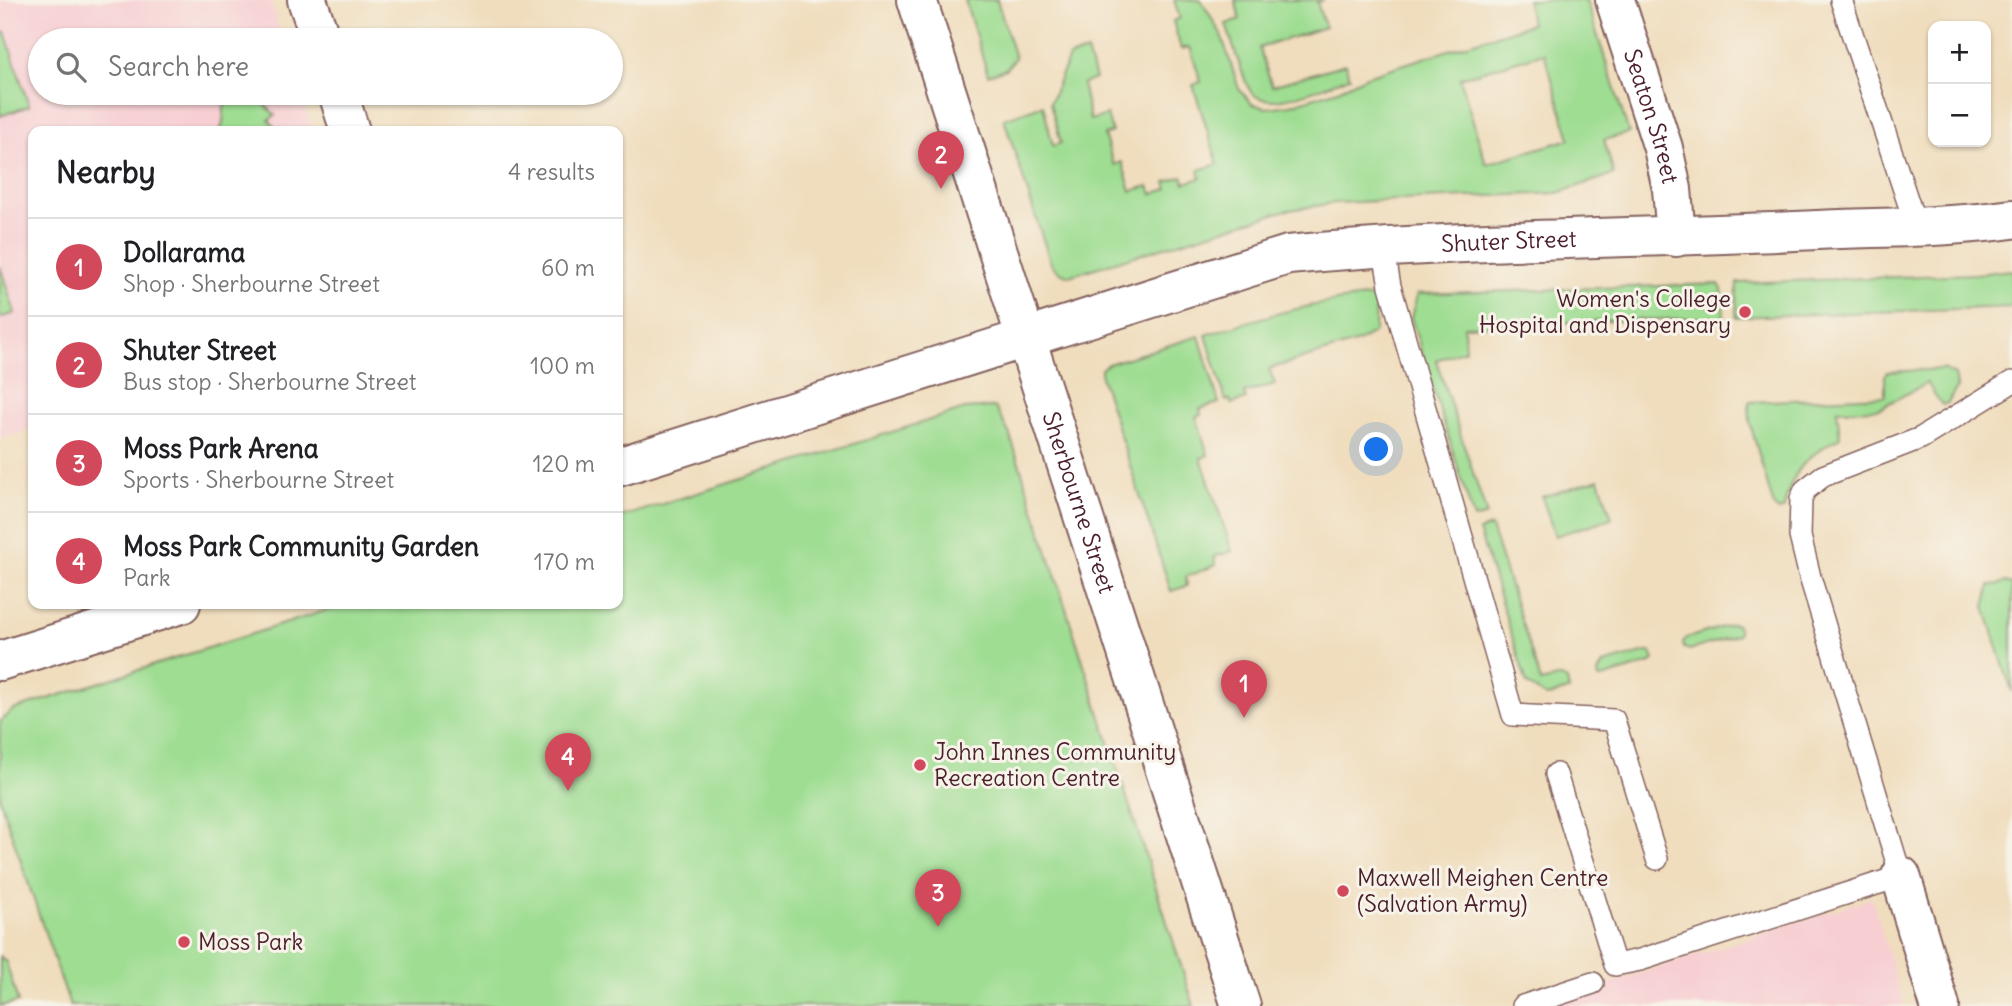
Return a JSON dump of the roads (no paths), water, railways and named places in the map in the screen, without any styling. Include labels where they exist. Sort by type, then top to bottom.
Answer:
[{"type":"street","points":[[307,0],[317,28]]},
{"type":"street","name":"Sherbourne Street","points":[[917,0],[1241,1006]]},
{"type":"street","name":"Seaton Street","points":[[1615,0],[1663,148],[1672,189],[1676,237]]},
{"type":"street","points":[[342,105],[349,126]]},
{"type":"street","name":"Shuter Street","points":[[623,465],[1288,256],[1383,246],[1676,237],[2012,219]]},
{"type":"street","points":[[0,661],[165,609]]},
{"type":"street","points":[[1901,876],[1940,1006]]},
{"type":"lane","points":[[1842,0],[1916,226]]},
{"type":"lane","points":[[1383,246],[1390,286],[1513,715],[1614,720],[1657,859]]},
{"type":"lane","points":[[1556,774],[1615,965],[1640,960],[1901,876],[1810,577],[1800,536],[1801,499],[1805,490],[1823,476],[1921,439],[2012,382]]},
{"type":"lane","points":[[1522,1006],[1593,983]]},
{"type":"place","name":"Shuter Street","points":[[941,189]]},
{"type":"place","name":"Women's College Hospital and Dispensary","points":[[1745,312]]},
{"type":"place","name":"Dollarama","points":[[1244,718]]},
{"type":"place","name":"John Innes Community Recreation Centre","points":[[920,765]]},
{"type":"place","name":"Moss Park Community Garden","points":[[568,791]]},
{"type":"place","name":"Maxwell Meighen Centre (Salvation Army)","points":[[1343,891]]},
{"type":"place","name":"Moss Park Arena","points":[[938,927]]},
{"type":"place","name":"Moss Park","points":[[184,942]]}]
